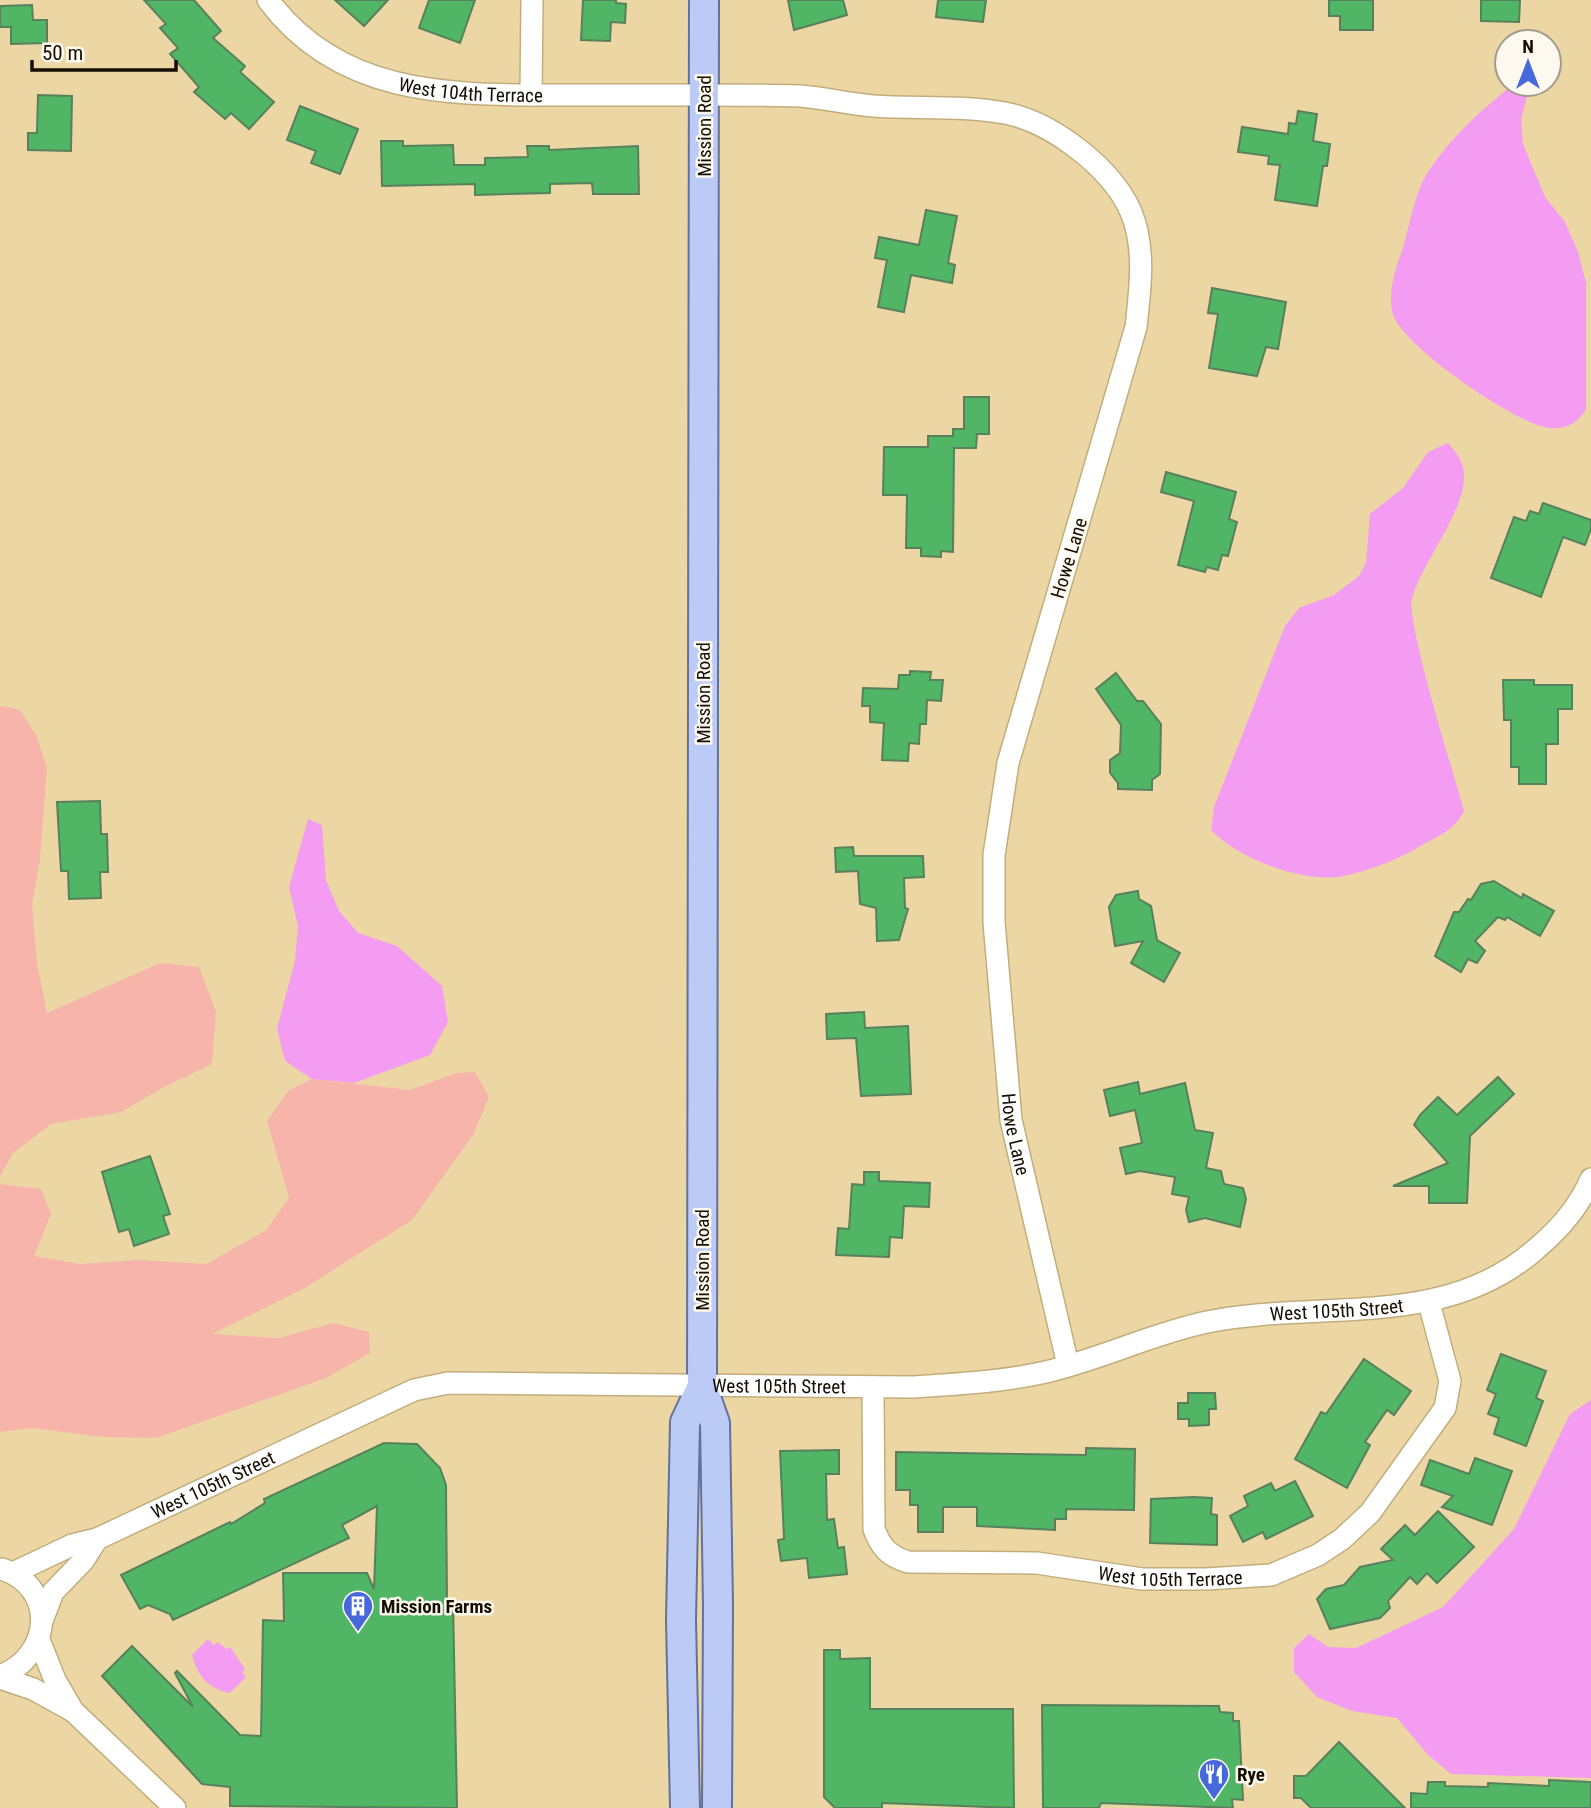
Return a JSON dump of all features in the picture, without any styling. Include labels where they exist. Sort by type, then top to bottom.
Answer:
[{"type":"main road","name":"Mission Road","points":[[704,0],[702,1386],[715,1423],[717,1808]]},
{"type":"main road","name":"Mission Road","points":[[685,1808],[681,1620],[685,1422],[702,1386]]},
{"type":"street","name":"West 104th Terrace","points":[[268,0],[285,22],[315,47],[370,76],[415,88],[476,94],[704,95]]},
{"type":"street","points":[[531,95],[532,0]]},
{"type":"street","name":"Howe Lane","points":[[704,95],[801,96],[871,106],[1007,113],[1042,127],[1080,150],[1112,183],[1131,213],[1138,241],[1141,282],[1136,327],[1008,763],[995,855],[995,922],[1011,1120],[1068,1365]]},
{"type":"street","name":"West 105th Street","points":[[6,1571],[72,1545],[97,1539],[414,1390],[448,1383],[873,1387],[979,1383],[1042,1373],[1206,1322],[1248,1315],[1380,1310],[1429,1303],[1482,1283],[1518,1265],[1553,1235],[1580,1202],[1591,1179]]},
{"type":"street","name":"West 105th Terrace","points":[[873,1387],[874,1529],[880,1545],[892,1558],[908,1562],[1037,1563],[1142,1579],[1271,1575],[1318,1555],[1342,1539],[1370,1513],[1445,1408],[1450,1381],[1429,1303]]},
{"type":"street","points":[[0,1677],[15,1670],[29,1657],[41,1631],[53,1592],[83,1561],[97,1539]]},
{"type":"street","points":[[6,1571],[28,1585],[38,1602],[41,1631],[55,1680],[73,1711]]},
{"type":"street","points":[[0,1677],[33,1689],[73,1711],[175,1808]]},
{"type":"shaded area","points":[[1498,98],[1526,98],[1521,120],[1523,144],[1545,197],[1565,222],[1578,252],[1586,283],[1586,409],[1578,420],[1561,428],[1548,428],[1525,420],[1456,378],[1413,342],[1392,311],[1393,279],[1424,179],[1456,136]]},
{"type":"shaded area","points":[[1448,443],[1463,466],[1462,490],[1451,521],[1417,585],[1412,599],[1412,614],[1423,668],[1464,811],[1447,831],[1415,849],[1375,867],[1344,876],[1328,878],[1292,873],[1238,851],[1211,830],[1214,807],[1285,626],[1299,608],[1334,595],[1359,576],[1366,563],[1370,514],[1403,488],[1428,452]]},
{"type":"shaded area","points":[[0,706],[20,710],[37,737],[47,768],[40,859],[32,904],[37,964],[47,1013],[160,963],[199,967],[216,1012],[212,1064],[121,1112],[51,1124],[13,1153],[0,1176]]},
{"type":"shaded area","points":[[308,819],[322,825],[326,880],[339,911],[358,933],[397,946],[442,986],[448,1022],[430,1055],[354,1083],[312,1079],[285,1061],[277,1028],[295,961],[298,926],[289,887]]},
{"type":"shaded area","points":[[475,1072],[489,1097],[473,1135],[412,1220],[303,1289],[212,1334],[279,1338],[333,1323],[369,1332],[370,1353],[326,1378],[156,1438],[103,1437],[32,1428],[0,1432],[0,1184],[41,1189],[51,1214],[34,1256],[80,1264],[139,1260],[207,1264],[266,1230],[289,1198],[267,1121],[289,1090],[312,1079],[410,1090],[456,1073]]},
{"type":"shaded area","points":[[1591,1400],[1591,1778],[1451,1774],[1427,1754],[1397,1718],[1352,1711],[1317,1697],[1294,1672],[1294,1648],[1309,1634],[1328,1647],[1356,1648],[1443,1607],[1514,1529],[1570,1414]]},
{"type":"shaded area","points":[[208,1639],[214,1645],[218,1642],[226,1649],[230,1647],[245,1669],[242,1673],[246,1677],[230,1693],[210,1685],[194,1662],[192,1655]]},
{"type":"building","points":[[144,0],[194,0],[221,31],[213,38],[245,66],[240,72],[274,102],[249,129],[231,113],[225,119],[194,92],[199,87],[170,54],[178,48],[160,28],[166,24]]},
{"type":"building","points":[[335,0],[388,0],[364,26]]},
{"type":"building","points":[[429,0],[475,0],[460,43],[419,28]]},
{"type":"building","points":[[583,0],[616,0],[616,3],[626,4],[625,23],[611,22],[610,41],[581,40]]},
{"type":"building","points":[[788,0],[843,0],[847,15],[794,30]]},
{"type":"building","points":[[938,0],[986,0],[983,22],[936,17]]},
{"type":"building","points":[[1329,0],[1373,0],[1373,30],[1340,30],[1340,16],[1329,16]]},
{"type":"building","points":[[1481,0],[1520,0],[1519,22],[1481,21]]},
{"type":"building","points":[[32,5],[33,20],[47,20],[47,43],[11,44],[11,27],[0,27],[0,6]]},
{"type":"building","points":[[38,95],[72,96],[71,151],[28,150],[28,133],[37,133]]},
{"type":"building","points":[[300,106],[358,129],[340,174],[311,163],[316,151],[287,140]]},
{"type":"building","points":[[1298,111],[1317,114],[1313,141],[1330,144],[1327,166],[1323,166],[1317,206],[1275,200],[1280,165],[1268,164],[1269,156],[1238,152],[1242,127],[1288,134],[1289,123],[1296,124]]},
{"type":"building","points":[[381,141],[403,141],[403,146],[453,145],[454,165],[485,165],[485,158],[528,157],[527,146],[549,146],[549,150],[638,146],[639,194],[593,194],[592,183],[550,184],[550,193],[475,195],[475,184],[382,186]]},
{"type":"building","points":[[926,210],[957,216],[948,263],[955,265],[952,283],[911,275],[904,312],[878,307],[887,260],[875,258],[879,237],[919,245]]},
{"type":"building","points":[[1212,288],[1286,302],[1278,349],[1266,347],[1257,376],[1209,368],[1218,314],[1208,313]]},
{"type":"building","points":[[964,397],[989,397],[989,434],[977,434],[976,448],[954,448],[953,552],[941,551],[941,557],[921,556],[921,548],[906,548],[907,495],[883,495],[884,447],[928,447],[928,436],[953,436],[953,429],[964,429]]},
{"type":"building","points":[[1166,472],[1236,492],[1229,519],[1237,522],[1228,556],[1222,555],[1218,570],[1207,567],[1205,572],[1178,565],[1194,501],[1161,492]]},
{"type":"building","points":[[1543,503],[1591,520],[1591,529],[1585,545],[1563,537],[1541,597],[1491,578],[1514,517],[1526,521],[1530,511],[1539,514]]},
{"type":"building","points":[[910,671],[931,672],[930,680],[943,680],[941,701],[927,700],[926,724],[920,724],[919,744],[909,743],[908,761],[882,760],[884,723],[870,722],[870,706],[862,706],[863,688],[898,689],[899,675],[910,675]]},
{"type":"building","points":[[1116,673],[1137,701],[1143,701],[1161,724],[1160,774],[1152,780],[1152,790],[1118,789],[1118,783],[1110,773],[1110,760],[1120,753],[1121,725],[1096,689]]},
{"type":"building","points":[[1503,680],[1534,680],[1534,685],[1572,685],[1572,709],[1558,709],[1558,744],[1546,744],[1546,784],[1519,784],[1519,767],[1511,767],[1511,720],[1504,720]]},
{"type":"building","points":[[100,801],[101,834],[107,834],[108,872],[100,872],[101,898],[69,899],[68,871],[61,871],[57,802]]},
{"type":"building","points":[[853,847],[854,856],[923,856],[924,877],[904,878],[905,908],[908,909],[899,940],[877,941],[876,908],[860,904],[858,871],[836,872],[835,848]]},
{"type":"building","points":[[1494,881],[1522,898],[1523,894],[1554,911],[1540,936],[1507,917],[1505,920],[1498,917],[1475,941],[1485,951],[1477,963],[1468,959],[1461,972],[1435,956],[1454,912],[1459,912],[1468,899],[1471,900],[1481,884]]},
{"type":"building","points":[[1138,891],[1139,899],[1151,906],[1157,940],[1180,953],[1164,982],[1131,963],[1143,941],[1115,946],[1109,907],[1116,895]]},
{"type":"building","points":[[864,1012],[865,1028],[908,1026],[911,1094],[861,1096],[856,1038],[827,1039],[826,1014]]},
{"type":"building","points":[[1498,1077],[1514,1094],[1470,1136],[1467,1203],[1429,1203],[1429,1186],[1393,1186],[1448,1163],[1414,1125],[1420,1115],[1438,1097],[1457,1115]]},
{"type":"building","points":[[1138,1082],[1140,1094],[1185,1083],[1195,1130],[1213,1133],[1206,1168],[1221,1171],[1224,1184],[1243,1188],[1246,1199],[1240,1227],[1205,1218],[1189,1222],[1186,1210],[1189,1197],[1172,1194],[1175,1177],[1140,1171],[1126,1174],[1120,1148],[1142,1143],[1135,1110],[1110,1116],[1104,1090]]},
{"type":"building","points":[[150,1156],[170,1214],[163,1216],[169,1234],[134,1246],[129,1229],[119,1232],[102,1172]]},
{"type":"building","points":[[864,1172],[879,1172],[879,1181],[930,1183],[929,1207],[904,1206],[902,1238],[890,1237],[889,1257],[836,1255],[838,1228],[849,1229],[852,1184],[864,1185]]},
{"type":"building","points":[[1501,1354],[1546,1371],[1536,1398],[1543,1401],[1526,1446],[1494,1434],[1499,1418],[1488,1414],[1496,1394],[1487,1390]]},
{"type":"building","points":[[1364,1359],[1411,1391],[1394,1415],[1387,1410],[1365,1442],[1370,1445],[1347,1488],[1295,1459],[1321,1412],[1326,1414]]},
{"type":"building","points":[[1188,1393],[1215,1393],[1216,1409],[1209,1409],[1209,1425],[1189,1426],[1189,1419],[1178,1419],[1178,1403],[1188,1403]]},
{"type":"building","name":"Mission Farms","points":[[384,1443],[417,1444],[440,1468],[446,1485],[447,1601],[453,1601],[457,1808],[230,1806],[230,1787],[202,1784],[102,1676],[132,1646],[193,1707],[175,1673],[177,1671],[240,1735],[261,1736],[263,1620],[284,1621],[283,1573],[367,1573],[374,1589],[377,1506],[342,1525],[349,1538],[173,1620],[170,1614],[148,1605],[140,1609],[121,1575],[230,1522],[231,1524],[265,1503],[264,1499]]},
{"type":"building","points":[[1086,1448],[1135,1449],[1134,1510],[1066,1509],[1066,1519],[1055,1519],[1055,1530],[977,1526],[977,1507],[943,1507],[943,1532],[918,1532],[918,1505],[910,1505],[910,1490],[896,1490],[896,1452],[1086,1455]]},
{"type":"building","points":[[839,1450],[839,1474],[826,1474],[827,1520],[834,1519],[838,1548],[844,1547],[847,1574],[809,1578],[807,1558],[781,1561],[778,1540],[784,1539],[780,1451]]},
{"type":"building","points":[[1475,1458],[1512,1471],[1492,1525],[1442,1507],[1453,1496],[1421,1485],[1430,1460],[1469,1474]]},
{"type":"building","points":[[1295,1481],[1313,1516],[1266,1539],[1263,1532],[1243,1542],[1230,1516],[1248,1506],[1244,1496],[1271,1483],[1275,1491]]},
{"type":"building","points":[[1212,1498],[1211,1514],[1217,1515],[1217,1545],[1150,1543],[1151,1499]]},
{"type":"building","points":[[1438,1511],[1474,1547],[1437,1583],[1427,1573],[1417,1584],[1410,1577],[1388,1601],[1390,1608],[1380,1618],[1330,1629],[1317,1599],[1326,1589],[1344,1585],[1360,1567],[1393,1560],[1381,1549],[1405,1525],[1415,1535]]},
{"type":"building","points":[[824,1650],[840,1650],[840,1659],[870,1658],[870,1709],[1013,1709],[1014,1808],[882,1803],[882,1808],[835,1808],[824,1797]]},
{"type":"building","points":[[1042,1705],[1219,1706],[1220,1712],[1233,1713],[1233,1721],[1239,1721],[1243,1800],[1232,1799],[1233,1808],[1101,1803],[1099,1808],[1043,1808]]},
{"type":"building","points":[[1339,1742],[1405,1808],[1311,1808],[1301,1798],[1294,1798],[1294,1776],[1306,1776]]},
{"type":"building","points":[[1549,1780],[1591,1782],[1591,1808],[1411,1808],[1411,1793],[1427,1794],[1428,1782],[1445,1782],[1445,1786],[1488,1787],[1488,1783],[1549,1786]]},
{"type":"place","name":"Mission Farms","points":[[358,1633]]},
{"type":"place","name":"Rye","points":[[1214,1801]]}]
